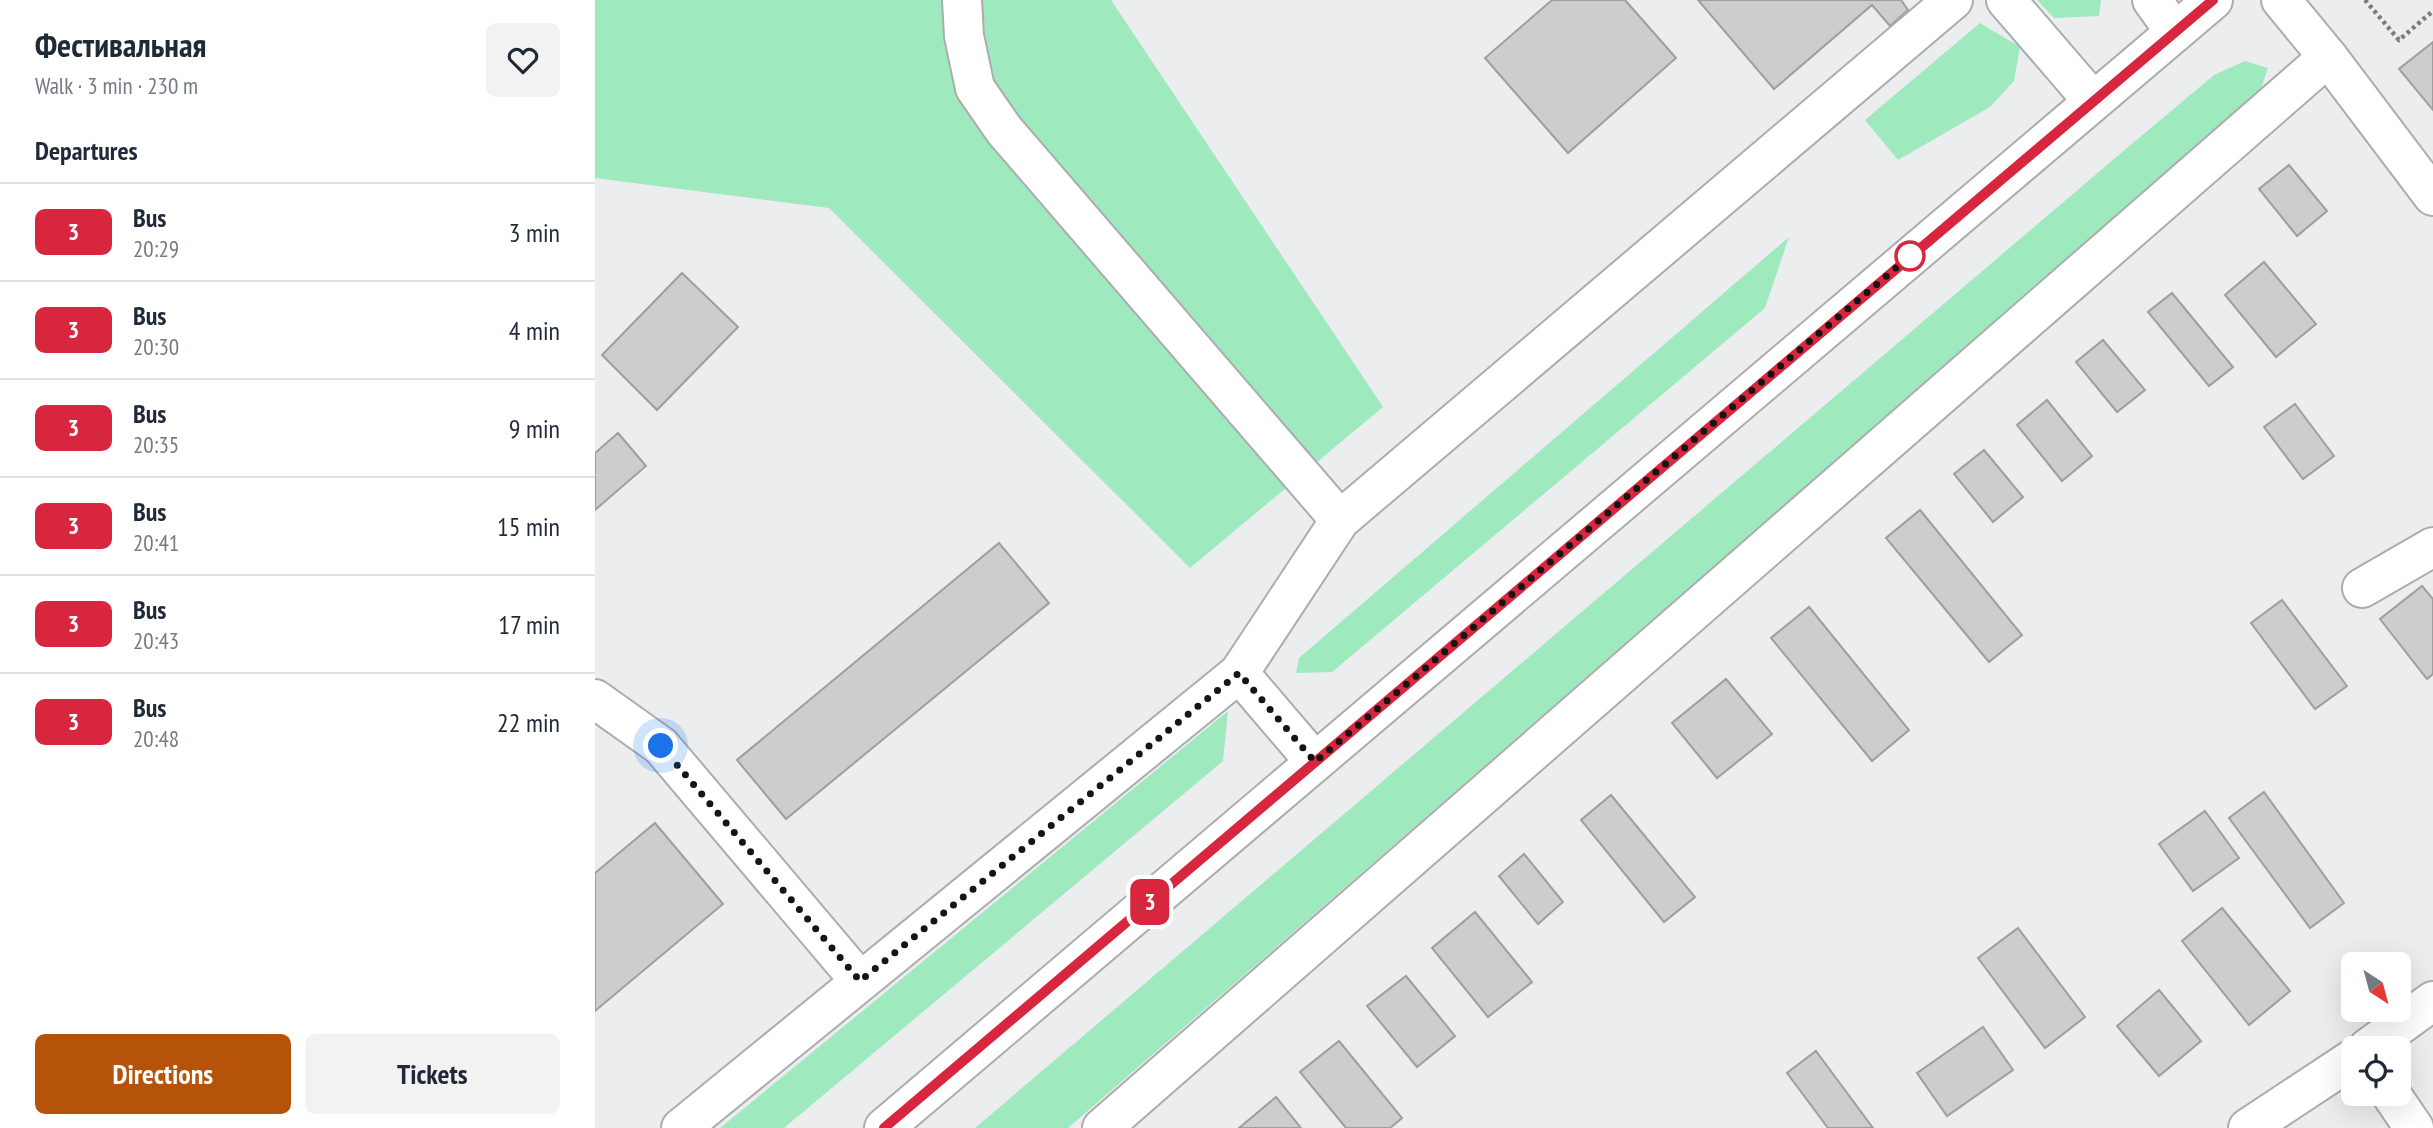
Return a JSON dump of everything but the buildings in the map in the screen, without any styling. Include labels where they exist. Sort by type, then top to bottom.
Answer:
[{"type":"main road","points":[[963,0],[964,36],[975,88],[1004,130],[1341,520]]},
{"type":"main road","points":[[681,1128],[1239,673],[1341,520],[1953,0]]},
{"type":"main road","points":[[2006,0],[2094,101]]},
{"type":"main road","points":[[2152,0],[2175,32]]},
{"type":"main road","points":[[884,1128],[2213,0]]},
{"type":"main road","points":[[2280,0],[2328,57],[2433,196]]},
{"type":"main road","points":[[1102,1128],[2328,57]]},
{"type":"main road","points":[[2362,588],[2433,547]]},
{"type":"main road","points":[[1239,673],[1315,762]]},
{"type":"main road","points":[[595,699],[661,746],[860,981]]},
{"type":"main road","points":[[2385,1036],[2433,1001]]},
{"type":"main road","points":[[2248,1128],[2341,1067]]},
{"type":"main road","points":[[2399,1106],[2413,1128]]},
{"type":"path","points":[[2367,1],[2399,40],[2433,11]]},
{"type":"green space","points":[[595,0],[1111,0],[1383,407],[1190,568],[829,208],[595,178]]},
{"type":"green space","points":[[2037,0],[2101,0],[2099,16],[2054,18]]},
{"type":"green space","points":[[1980,23],[2020,47],[2014,81],[1990,107],[1898,160],[1865,120]]},
{"type":"green space","points":[[2245,61],[2268,68],[2260,92],[1068,1128],[975,1128],[2127,148],[2214,75]]},
{"type":"green space","points":[[1789,237],[1765,308],[1332,672],[1296,673],[1299,658]]},
{"type":"green space","points":[[1228,711],[1223,761],[784,1128],[720,1128]]},
{"type":"bus line","name":"3","points":[[884,1128],[2213,0]]},
{"type":"route","points":[[661,746],[860,981],[1239,673],[1315,762],[1910,256]]}]
